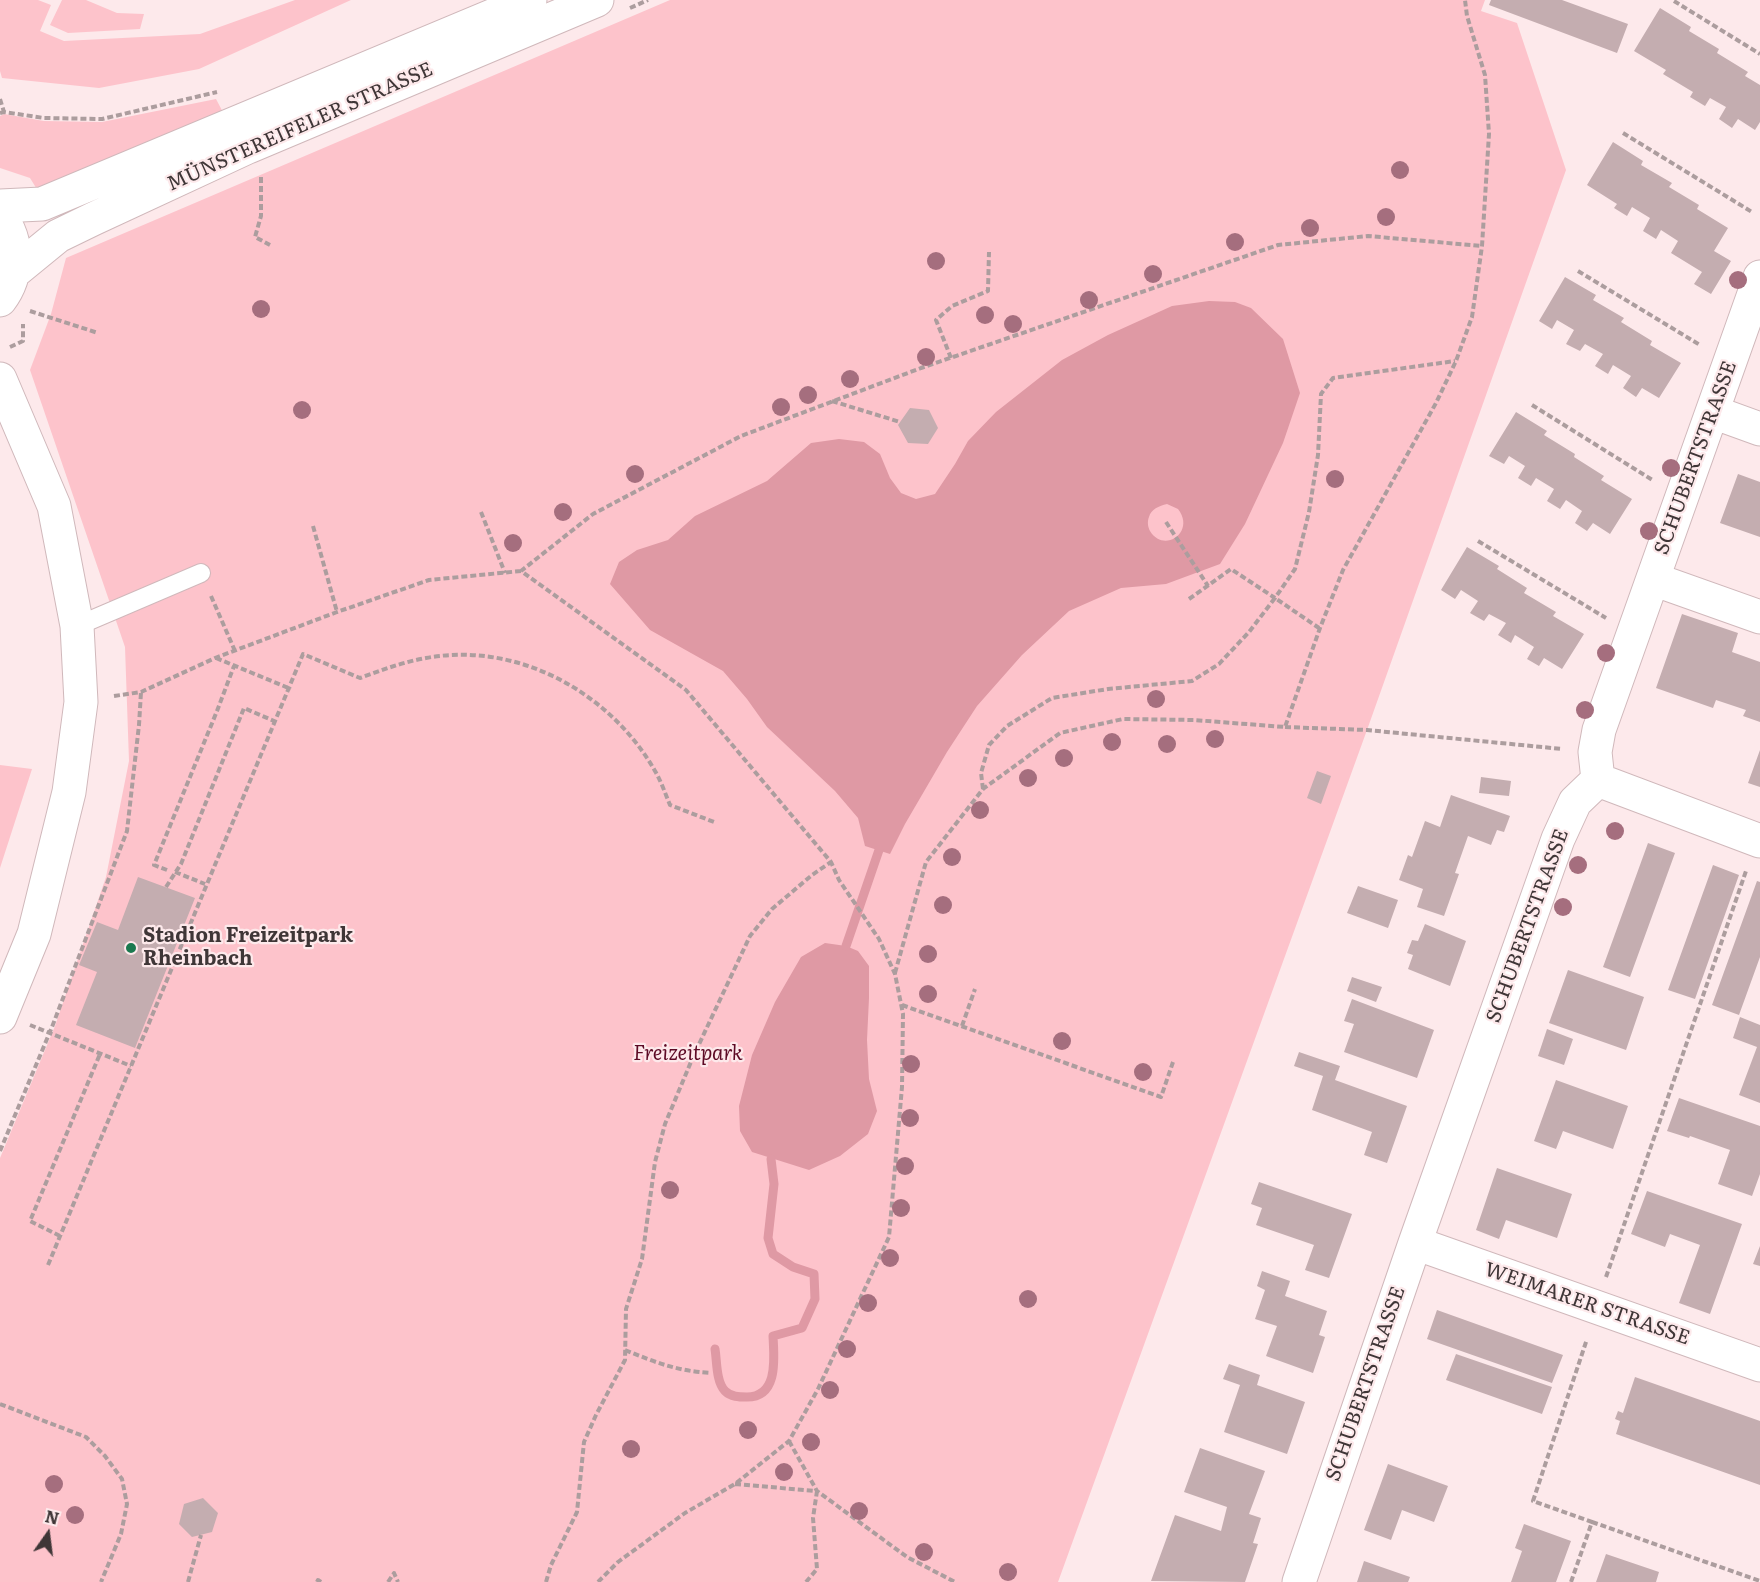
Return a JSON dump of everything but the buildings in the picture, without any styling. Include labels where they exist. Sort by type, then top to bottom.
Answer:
[{"type":"street","name":"MÜNSTEREIFELER STRASSE","points":[[0,206],[42,204],[530,0]]},
{"type":"street","name":"MÜNSTEREIFELER STRASSE","points":[[12,294],[58,236],[248,147],[597,0]]},
{"type":"street","points":[[0,216],[7,225],[15,248],[12,294]]},
{"type":"street","name":"SCHUBERTSTRASSE","points":[[1299,1582],[1415,1243],[1558,838],[1575,802],[1597,766],[1599,730],[1760,277]]},
{"type":"street","points":[[0,379],[54,506],[77,626],[81,702],[69,792],[34,934],[0,1017]]},
{"type":"street","points":[[1713,412],[1760,429]]},
{"type":"street","points":[[1653,579],[1760,617]]},
{"type":"street","points":[[1597,766],[1759,841]]},
{"type":"street","name":"WEIMARER STRASSE","points":[[1415,1243],[1760,1365]]},
{"type":"lane","points":[[77,626],[201,573]]},
{"type":"path","points":[[1285,727],[1343,570],[1436,404],[1456,361],[1472,316],[1482,246],[1488,134],[1485,75],[1467,16],[1465,0]]},
{"type":"path","points":[[1674,1],[1760,54]]},
{"type":"path","points":[[0,99],[2,112],[44,118],[102,119],[225,90]]},
{"type":"path","points":[[1623,133],[1752,212]]},
{"type":"path","points":[[81,702],[141,692],[215,658],[429,580],[521,571],[593,514],[741,436],[951,358],[1278,245],[1368,236],[1482,246]]},
{"type":"path","points":[[255,237],[270,245]]},
{"type":"path","points":[[951,358],[936,321],[952,306],[988,291],[989,252]]},
{"type":"path","points":[[1578,271],[1704,347]]},
{"type":"path","points":[[12,294],[98,333]]},
{"type":"path","points":[[983,789],[981,773],[989,745],[1007,726],[1052,698],[1108,689],[1192,681],[1219,664],[1249,632],[1295,569],[1309,512],[1318,455],[1321,394],[1333,378],[1456,361]]},
{"type":"path","points":[[832,401],[900,422]]},
{"type":"path","points":[[1532,405],[1656,482]]},
{"type":"path","points":[[481,512],[505,573]]},
{"type":"path","points":[[1166,522],[1208,586]]},
{"type":"path","points":[[313,526],[337,612]]},
{"type":"path","points":[[1478,541],[1608,619]]},
{"type":"path","points":[[1189,599],[1231,569],[1320,628]]},
{"type":"path","points":[[521,571],[686,690],[831,862],[839,880],[879,939],[895,974],[903,1014],[902,1087],[889,1236],[818,1389],[789,1441],[735,1484],[685,1514],[618,1562],[598,1582]]},
{"type":"path","points":[[201,573],[235,651]]},
{"type":"path","points":[[48,1265],[303,654],[360,678],[396,665],[453,655],[513,661],[540,670],[563,680],[592,699],[618,722],[656,771],[670,804],[714,822]]},
{"type":"path","points":[[215,658],[289,688]]},
{"type":"path","points":[[167,870],[154,865],[234,666]]},
{"type":"path","points":[[0,1151],[50,1034],[127,831],[141,692]]},
{"type":"path","points":[[166,887],[181,864],[244,708],[274,721]]},
{"type":"path","points":[[895,974],[926,862],[983,789],[1060,733],[1123,719],[1194,720],[1367,730],[1597,766]]},
{"type":"path","points":[[1759,841],[1596,1307],[1533,1501],[1760,1581]]},
{"type":"path","points":[[546,1582],[551,1564],[577,1512],[584,1442],[625,1360],[626,1309],[642,1260],[655,1162],[665,1124],[693,1057],[750,936],[772,909],[831,862]]},
{"type":"path","points":[[175,872],[206,884]]},
{"type":"path","points":[[962,1026],[975,989]]},
{"type":"path","points":[[902,1005],[1161,1097],[1173,1062]]},
{"type":"path","points":[[54,1035],[131,1066]]},
{"type":"path","points":[[60,1236],[30,1221],[100,1054]]},
{"type":"path","points":[[626,1350],[656,1363],[684,1371],[711,1373]]},
{"type":"path","points":[[0,1404],[86,1437],[105,1456],[122,1479],[127,1504],[121,1534],[101,1582]]},
{"type":"path","points":[[789,1441],[817,1491],[907,1557],[955,1582]]},
{"type":"path","points":[[735,1484],[817,1491]]},
{"type":"path","points":[[806,1582],[817,1569],[813,1518],[817,1491]]},
{"type":"path","points":[[1571,1582],[1592,1522]]},
{"type":"path","points":[[188,1582],[201,1535]]},
{"type":"path","points":[[388,1582],[394,1573],[398,1582]]},
{"type":"green space","points":[[0,0],[38,0],[51,5],[40,31],[64,41],[200,34],[295,0],[351,0],[199,69],[99,88],[2,78],[0,71]]},
{"type":"green space","points":[[62,0],[86,0],[117,13],[144,14],[140,29],[68,33],[50,25]]},
{"type":"green space","name":"Freizeitpark","points":[[670,0],[1485,0],[1481,11],[1517,23],[1566,170],[1367,730],[1058,1582],[0,1582],[0,1158],[55,1026],[106,877],[129,761],[125,647],[30,370],[51,314],[66,258]]},
{"type":"green space","points":[[216,99],[226,118],[43,199],[30,178],[0,168],[0,116],[4,114],[44,121],[102,122]]},
{"type":"green space","points":[[0,765],[32,769],[0,868]]},
{"type":"shaded area","points":[[1209,301],[1235,302],[1251,308],[1283,339],[1300,393],[1283,443],[1245,524],[1220,564],[1166,584],[1121,588],[1069,611],[1022,655],[977,706],[947,752],[890,854],[865,846],[858,818],[835,791],[767,727],[723,671],[650,630],[610,584],[619,562],[637,550],[668,540],[695,516],[767,481],[811,443],[839,439],[864,442],[880,454],[890,478],[901,493],[916,499],[935,494],[968,441],[996,412],[1062,360],[1108,335],[1172,306]],"holes":[[[1167,504],[1178,509],[1183,517],[1181,532],[1170,540],[1156,538],[1148,526],[1148,519],[1152,512]]]},
{"type":"shaded area","points":[[825,943],[846,946],[858,951],[869,966],[867,1040],[869,1079],[877,1111],[868,1134],[840,1156],[809,1170],[752,1152],[740,1131],[739,1106],[752,1055],[775,1002],[801,957]]},
{"type":"waterway","points":[[846,946],[879,850]]},
{"type":"waterway","points":[[715,1349],[718,1377],[725,1391],[738,1397],[757,1395],[770,1383],[774,1365],[773,1336],[802,1328],[815,1299],[814,1274],[793,1267],[773,1254],[768,1238],[774,1184],[771,1159]]},
{"type":"place","name":"Stadion Freizeitpark Rheinbach","points":[[131,948]]}]
